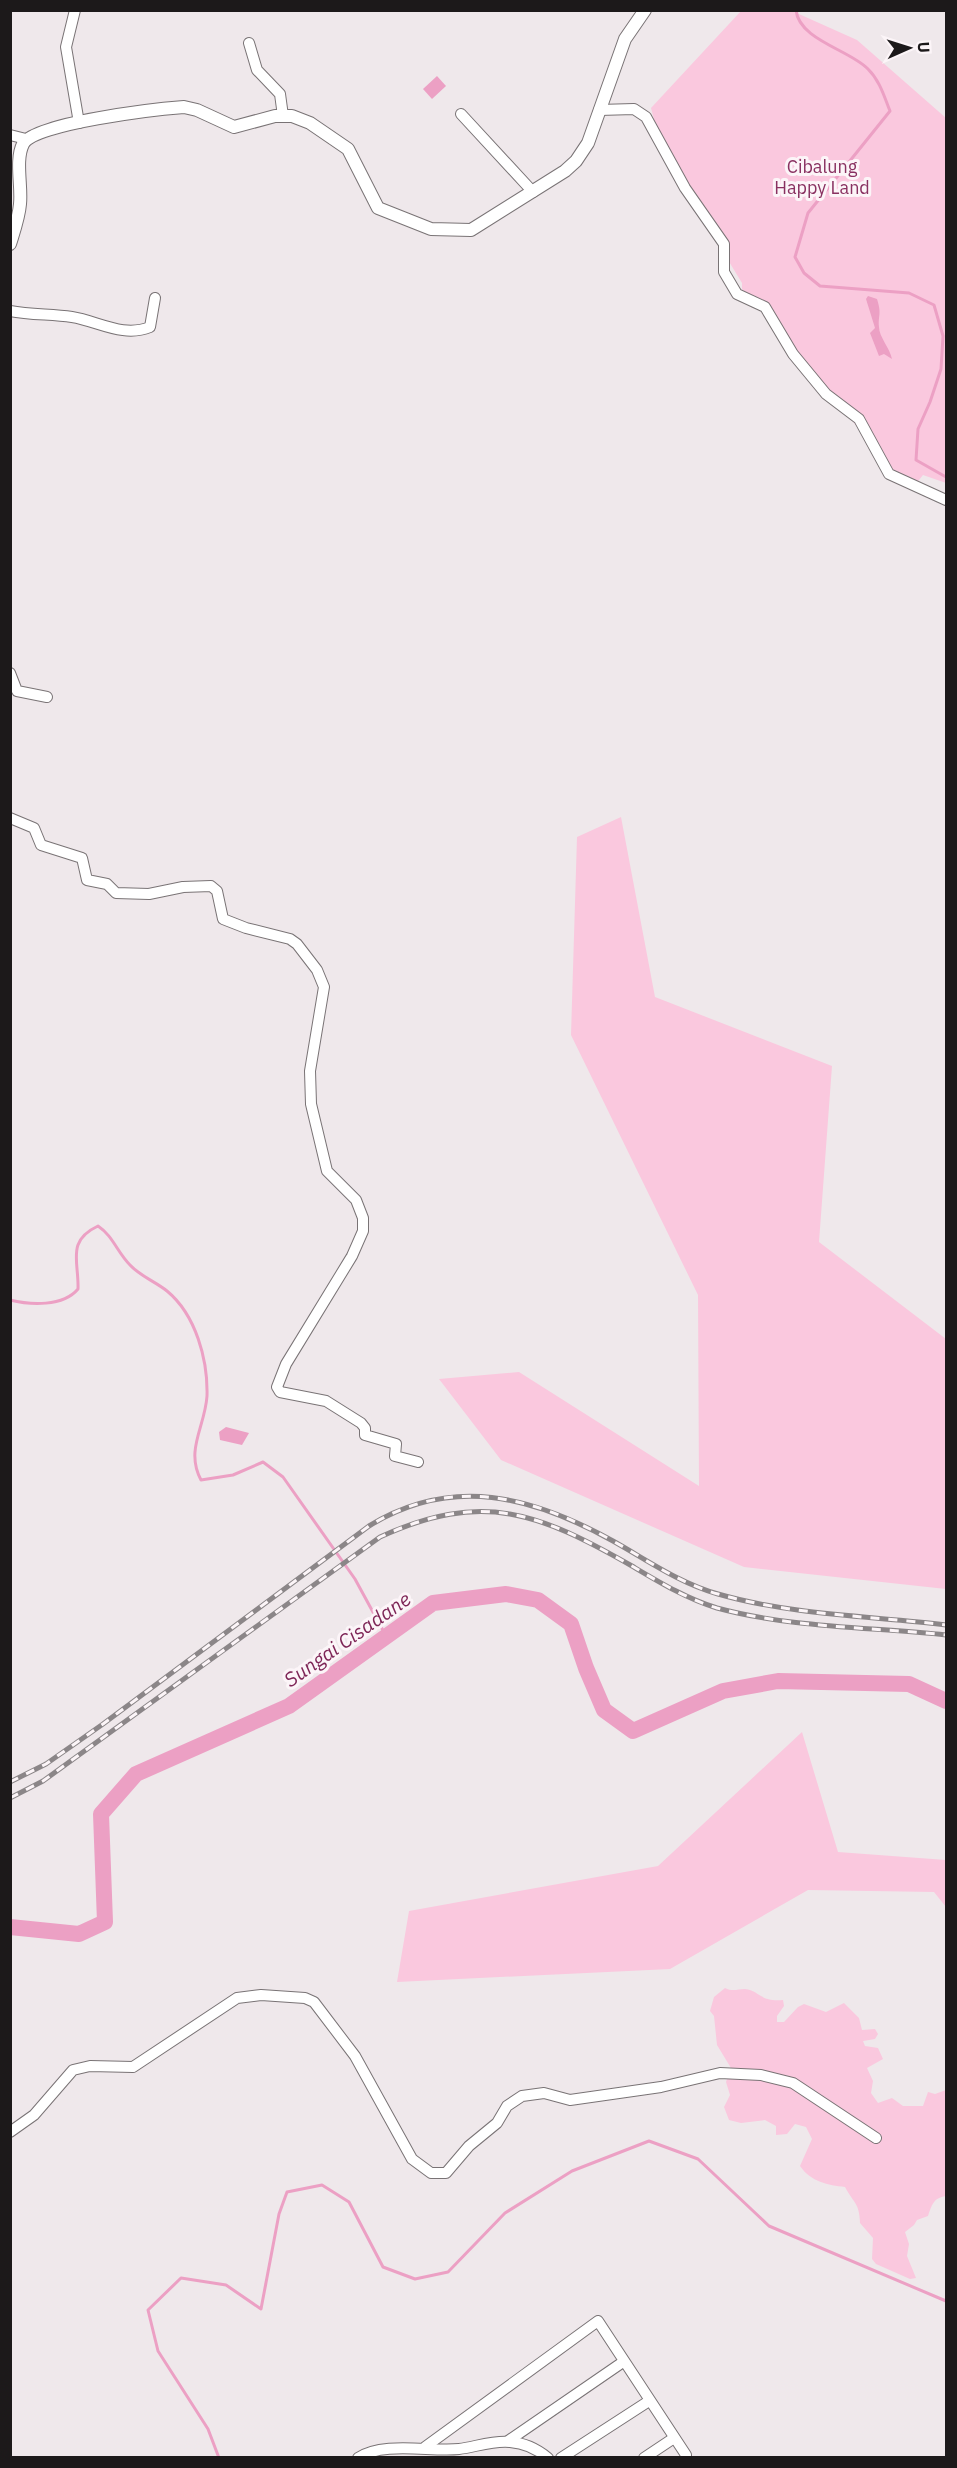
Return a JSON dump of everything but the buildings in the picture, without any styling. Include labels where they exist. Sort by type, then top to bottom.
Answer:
[{"type":"street","points":[[75,10],[66,47],[79,123]]},
{"type":"street","points":[[10,244],[20,204],[21,149],[26,139],[38,132],[79,123],[178,108],[197,110],[234,126],[245,125],[264,117],[283,116],[307,121],[348,148],[378,208],[431,229],[477,229],[576,161],[591,135],[625,39],[645,10]]},
{"type":"street","points":[[249,43],[261,77],[273,85],[280,94],[283,116]]},
{"type":"street","points":[[599,110],[634,109],[646,117],[685,188],[724,244],[724,272],[737,294],[765,307],[794,354],[826,394],[861,423],[889,474],[946,500]]},
{"type":"street","points":[[461,114],[533,192]]},
{"type":"street","points":[[10,135],[26,139]]},
{"type":"street","points":[[10,311],[72,317],[121,330],[141,330],[150,327],[155,298]]},
{"type":"street","points":[[10,673],[17,691],[47,697]]},
{"type":"street","points":[[10,818],[34,828],[39,843],[82,858],[87,880],[107,884],[116,892],[144,894],[183,887],[211,886],[217,891],[223,919],[246,928],[290,939],[297,944],[317,969],[324,987],[310,1071],[311,1104],[327,1171],[356,1200],[364,1224],[360,1239],[348,1264],[286,1364],[277,1387],[280,1392],[331,1403],[362,1423],[365,1435],[396,1444],[395,1456],[418,1462]]},
{"type":"street","points":[[10,2132],[39,2110],[62,2080],[73,2070],[90,2066],[133,2067],[233,1999],[253,1995],[305,1998],[314,2002],[355,2056],[412,2160],[424,2170],[437,2174],[448,2172],[469,2146],[497,2123],[507,2106],[522,2096],[544,2093],[570,2100],[662,2087],[712,2074],[761,2075],[787,2080],[876,2138]]},
{"type":"street","points":[[425,2447],[598,2321],[686,2454]]},
{"type":"street","points":[[508,2441],[623,2361]]},
{"type":"street","points":[[561,2457],[649,2401]]},
{"type":"street","points":[[644,2457],[674,2438]]},
{"type":"street","points":[[358,2457],[368,2452],[425,2447],[456,2449],[508,2441],[534,2447],[548,2457]]},
{"type":"green space","name":"Cibalung Happy Land","points":[[790,10],[857,40],[946,118],[946,483],[923,475],[911,490],[893,482],[883,472],[867,439],[770,318],[742,289],[742,283],[697,209],[657,131],[651,108],[741,11]]},
{"type":"green space","points":[[621,817],[655,997],[832,1066],[819,1242],[946,1339],[946,1589],[744,1567],[501,1460],[439,1379],[519,1372],[699,1486],[698,1295],[571,1035],[577,837]]},
{"type":"green space","points":[[802,1732],[838,1852],[946,1860],[946,1907],[934,1892],[808,1890],[670,1969],[397,1982],[409,1911],[658,1866]]},
{"type":"green space","points":[[725,1988],[750,1990],[764,1998],[783,2000],[784,2006],[777,2016],[777,2022],[784,2022],[804,2004],[826,2012],[844,2003],[859,2018],[862,2030],[875,2029],[878,2034],[875,2039],[863,2041],[865,2046],[878,2048],[883,2059],[867,2068],[873,2081],[871,2093],[878,2103],[892,2098],[903,2106],[923,2106],[928,2092],[935,2094],[946,2090],[946,2196],[936,2200],[928,2216],[917,2220],[905,2232],[909,2244],[907,2256],[916,2278],[910,2279],[876,2264],[872,2259],[873,2238],[860,2223],[857,2207],[845,2187],[826,2184],[815,2179],[800,2166],[812,2139],[806,2127],[795,2124],[787,2134],[776,2135],[776,2126],[765,2120],[741,2123],[729,2120],[724,2107],[730,2095],[726,2082],[731,2068],[717,2045],[714,2016],[710,2011],[714,1997]]},
{"type":"shaded area","points":[[437,76],[446,86],[432,99],[423,89]]},
{"type":"shaded area","points":[[868,296],[877,299],[880,311],[879,331],[892,359],[884,354],[879,356],[870,333],[875,328],[866,299]]},
{"type":"shaded area","points":[[226,1427],[249,1433],[242,1445],[220,1440],[219,1432]]},
{"type":"waterway","points":[[796,10],[799,20],[815,37],[860,62],[868,69],[879,84],[890,111],[808,213],[795,257],[804,273],[820,286],[909,293],[934,305],[943,336],[941,369],[918,429],[916,460],[946,477]]},
{"type":"waterway","points":[[10,1300],[46,1303],[72,1295],[78,1289],[76,1261],[78,1245],[88,1232],[98,1226],[103,1230],[134,1269],[163,1288],[177,1301],[193,1325],[202,1353],[207,1382],[206,1407],[195,1448],[195,1459],[201,1480],[233,1475],[263,1462],[283,1477],[355,1579],[386,1636]]},
{"type":"waterway","name":"Sungai Cisadane","points":[[10,1927],[79,1934],[105,1922],[101,1814],[136,1774],[289,1706],[433,1603],[506,1594],[538,1600],[571,1624],[604,1710],[633,1731],[723,1691],[778,1681],[909,1684],[946,1701]]},
{"type":"waterway","points":[[219,2458],[208,2429],[158,2351],[148,2310],[181,2278],[226,2285],[261,2309],[279,2214],[287,2192],[322,2185],[349,2202],[383,2267],[415,2279],[448,2272],[505,2213],[572,2171],[649,2141],[698,2159],[769,2226],[946,2301]]},
{"type":"railway","points":[[10,1782],[46,1764],[103,1724],[369,1526],[400,1510],[431,1500],[461,1496],[492,1498],[522,1503],[552,1512],[583,1525],[690,1584],[746,1601],[802,1611],[946,1625]]},
{"type":"railway","points":[[10,1798],[43,1781],[380,1537],[450,1514],[480,1512],[510,1514],[539,1521],[568,1532],[684,1595],[717,1608],[745,1615],[802,1623],[946,1635]]}]
